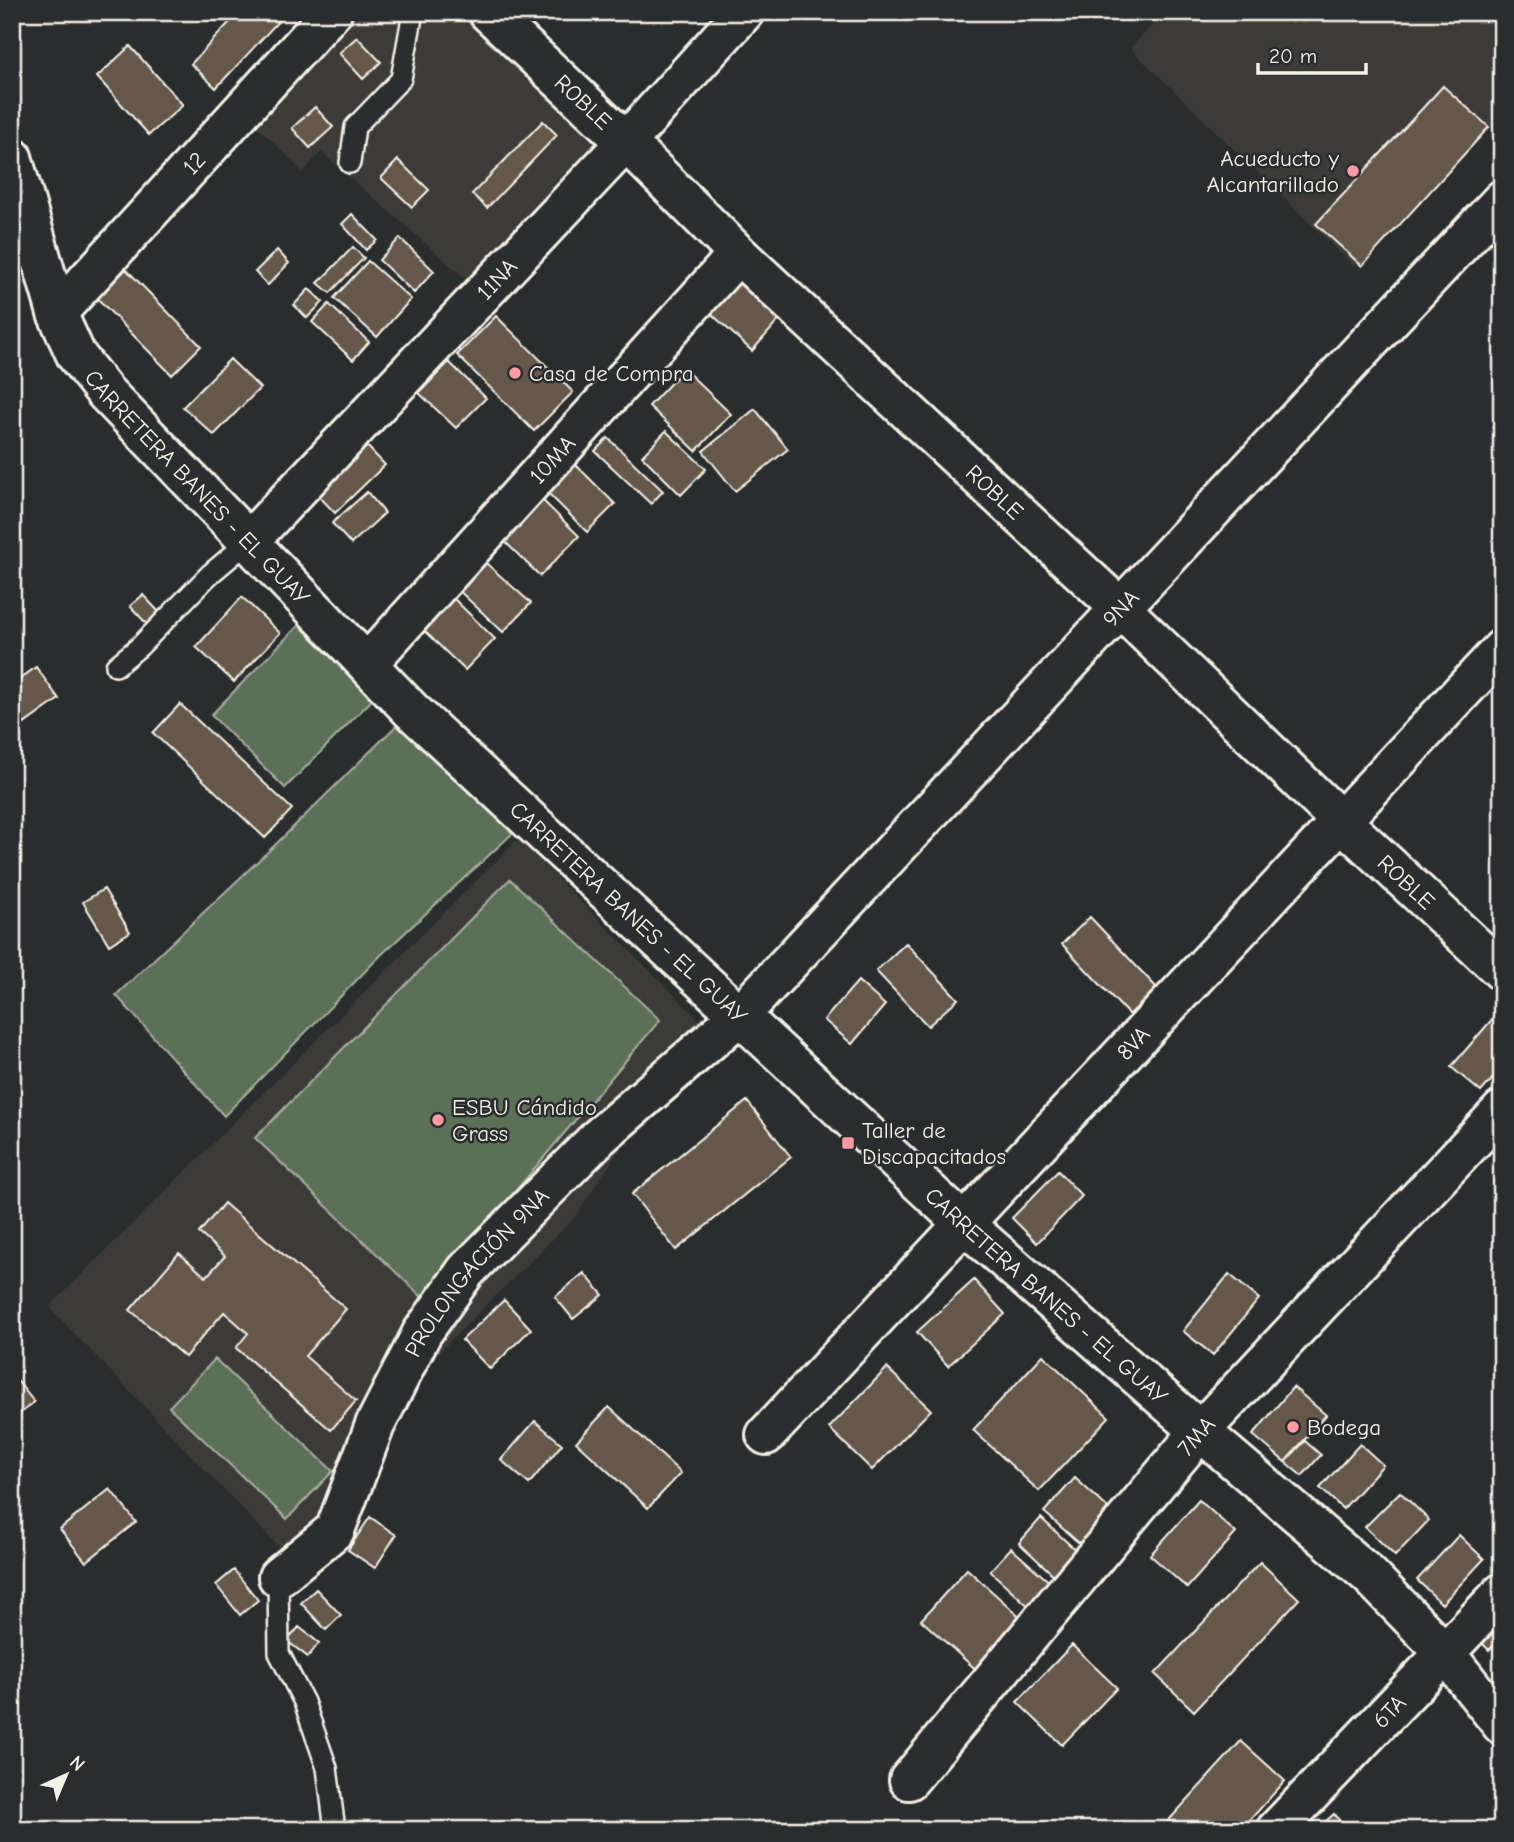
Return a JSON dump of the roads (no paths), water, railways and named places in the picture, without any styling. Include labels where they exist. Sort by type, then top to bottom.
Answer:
[{"type":"street","name":"12","points":[[57,313],[332,12]]},
{"type":"street","name":"ROBLE","points":[[488,12],[626,142],[738,254],[1119,607],[1341,821],[1502,971]]},
{"type":"street","name":"11NA","points":[[248,542],[626,142],[744,12]]},
{"type":"street","name":"CARRETERA BANES - EL GUAY","points":[[12,157],[57,313],[76,355],[89,373],[248,542],[411,709],[963,1223],[1369,1575],[1446,1654],[1502,1725]]},
{"type":"street","name":"9NA","points":[[740,1015],[1502,200]]},
{"type":"street","name":"10MA","points":[[367,664],[738,254]]},
{"type":"street","name":"8VA","points":[[766,1435],[1502,649]]},
{"type":"street","name":"PROLONGACIÓN 9NA","points":[[278,1577],[335,1530],[381,1413],[422,1333],[466,1271],[599,1137],[740,1015]]},
{"type":"street","name":"7MA","points":[[909,1780],[1200,1431],[1502,1110]]},
{"type":"street","name":"6TA","points":[[1276,1830],[1502,1593]]},
{"type":"lane","points":[[350,163],[355,127],[401,79],[413,12]]},
{"type":"lane","points":[[117,666],[209,575],[248,542]]},
{"type":"lane","points":[[278,1577],[279,1653],[304,1702],[327,1768],[335,1830]]},
{"type":"place","name":"Acueducto y Alcantarillado","points":[[1353,171]]},
{"type":"place","name":"Casa de Compra","points":[[515,373]]},
{"type":"place","name":"ESBU Cándido Grass","points":[[438,1120]]},
{"type":"place","name":"Taller de Discapacitados","points":[[848,1143]]},
{"type":"place","name":"Bodega","points":[[1293,1427]]}]
